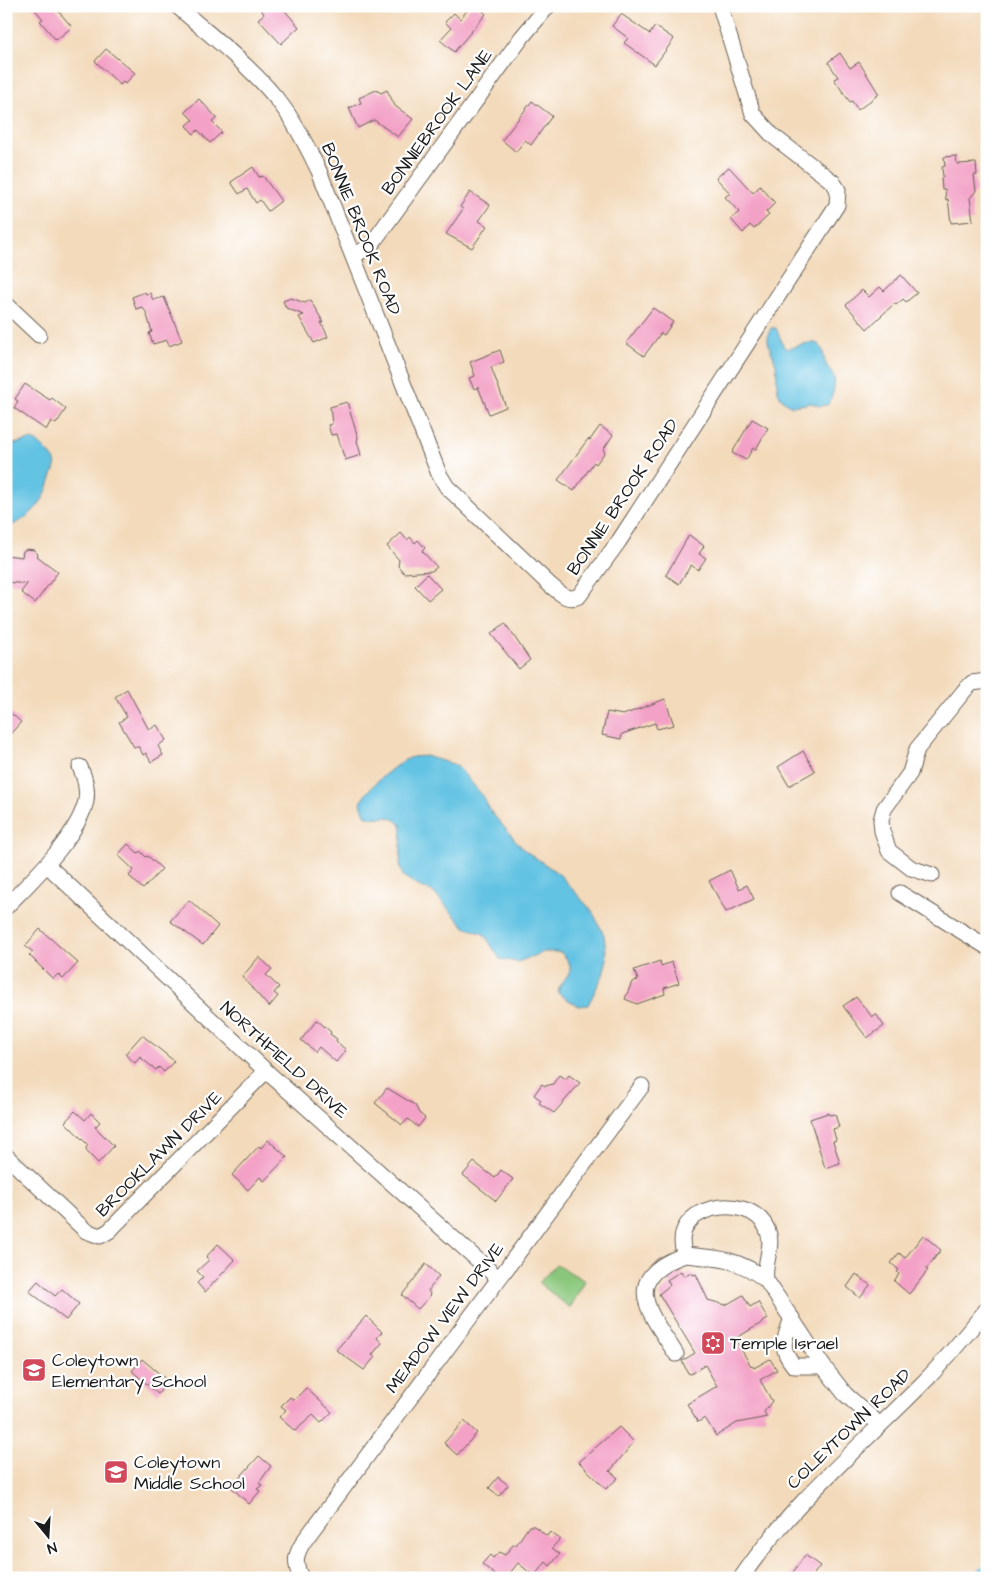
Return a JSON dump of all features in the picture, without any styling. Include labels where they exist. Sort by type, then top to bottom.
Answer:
[{"type":"street","name":"BONNIE BROOK ROAD","points":[[177,6],[252,74],[282,106],[300,133],[320,171],[439,474],[447,487],[550,585],[568,599],[579,596],[619,541],[837,205],[838,190],[833,182],[773,136],[753,114],[720,6]]},
{"type":"street","name":"BONNIEBROOK LANE","points":[[354,256],[371,245],[522,37],[548,6]]},
{"type":"street","points":[[6,304],[35,332]]},
{"type":"street","points":[[932,875],[911,868],[889,851],[882,831],[881,820],[884,809],[910,773],[917,750],[964,690],[972,683],[987,681]]},
{"type":"street","points":[[6,906],[47,865],[82,812],[87,788],[80,767]]},
{"type":"street","name":"NORTHFIELD DRIVE","points":[[47,865],[266,1071],[498,1278]]},
{"type":"street","points":[[900,893],[987,947]]},
{"type":"street","name":"BROOKLAWN DRIVE","points":[[6,1156],[86,1231],[100,1236],[109,1231],[266,1071]]},
{"type":"street","name":"MEADOW VIEW DRIVE","points":[[301,1578],[295,1563],[296,1553],[304,1541],[642,1086]]},
{"type":"street","points":[[685,1255],[680,1237],[686,1224],[693,1217],[712,1208],[745,1210],[756,1215],[767,1228],[771,1244],[766,1263],[766,1280]]},
{"type":"street","points":[[676,1354],[651,1313],[644,1293],[646,1282],[658,1266],[685,1255],[727,1259],[753,1269],[766,1280],[845,1394],[880,1425]]},
{"type":"street","name":"COLEYTOWN ROAD","points":[[741,1578],[768,1539],[802,1500],[937,1368],[987,1309]]},
{"type":"street","points":[[792,1318],[783,1345],[785,1355],[794,1366],[824,1366]]},
{"type":"path","points":[[266,1578],[278,1577]]},
{"type":"green space","points":[[556,1264],[585,1281],[570,1308],[539,1283]]},
{"type":"water","points":[[771,328],[776,328],[784,347],[787,349],[811,343],[820,346],[826,364],[834,378],[831,399],[827,405],[819,406],[812,403],[792,406],[781,398],[777,388],[776,365],[768,342]]},
{"type":"water","points":[[30,440],[46,450],[56,464],[44,497],[39,504],[29,515],[6,528],[6,446]]},
{"type":"water","points":[[425,756],[453,764],[459,768],[482,795],[491,812],[523,849],[559,874],[592,911],[604,935],[607,959],[603,975],[588,1005],[578,1006],[558,993],[570,970],[567,959],[560,952],[544,952],[518,962],[500,959],[484,934],[465,927],[432,891],[420,887],[403,876],[400,865],[402,826],[397,821],[388,817],[370,817],[365,815],[361,803],[368,791],[397,766],[409,758]]},
{"type":"building","points":[[32,6],[54,6],[72,27],[56,40],[40,21],[43,19]]},
{"type":"building","points":[[258,6],[281,6],[299,27],[281,44],[258,19],[264,14]]},
{"type":"building","points":[[471,6],[477,6],[486,14],[454,52],[440,40],[451,28],[445,22],[454,13],[460,19]]},
{"type":"building","points":[[621,14],[650,34],[655,26],[674,39],[655,65],[624,43],[628,38],[612,26]]},
{"type":"building","points":[[106,49],[135,73],[125,84],[123,82],[120,85],[95,61]]},
{"type":"building","points":[[840,53],[850,68],[859,62],[879,94],[858,110],[834,79],[838,77],[828,62]]},
{"type":"building","points":[[376,90],[381,93],[387,90],[395,106],[413,119],[398,137],[374,120],[358,128],[349,108],[361,103],[359,98]]},
{"type":"building","points":[[199,99],[217,118],[212,122],[222,132],[210,143],[198,130],[194,134],[186,126],[193,120],[185,112]]},
{"type":"building","points":[[532,101],[552,116],[531,145],[525,140],[516,152],[502,140]]},
{"type":"building","points":[[956,156],[957,164],[976,163],[977,175],[974,175],[976,191],[970,198],[973,221],[951,223],[948,199],[946,200],[945,189],[942,189],[941,178],[943,177],[942,167],[945,166],[944,157]]},
{"type":"building","points":[[253,167],[259,177],[263,176],[281,201],[268,211],[260,200],[256,203],[247,189],[239,194],[231,182]]},
{"type":"building","points":[[729,167],[753,193],[760,186],[775,203],[766,212],[769,215],[754,229],[750,225],[743,233],[731,219],[739,212],[725,197],[730,193],[716,178]]},
{"type":"building","points":[[470,192],[490,205],[479,221],[487,226],[472,248],[446,234],[463,209],[460,207]]},
{"type":"building","points":[[901,275],[917,293],[906,302],[903,299],[896,305],[895,303],[867,329],[846,305],[862,290],[869,297],[880,287],[884,291]]},
{"type":"building","points":[[145,292],[146,294],[150,293],[153,300],[164,297],[182,341],[169,346],[167,340],[153,344],[149,333],[152,332],[146,312],[142,307],[136,309],[132,297]]},
{"type":"building","points":[[291,298],[305,303],[310,300],[324,323],[321,322],[328,337],[314,343],[299,317],[304,315],[286,308],[283,301]]},
{"type":"building","points":[[653,308],[673,322],[664,335],[661,333],[644,356],[626,343]]},
{"type":"building","points":[[500,350],[504,362],[491,367],[506,407],[489,414],[478,387],[474,389],[469,378],[475,376],[470,362]]},
{"type":"building","points":[[25,384],[50,400],[52,398],[66,409],[56,424],[51,421],[46,430],[14,408],[18,401],[15,399]]},
{"type":"building","points":[[347,402],[361,455],[345,460],[337,434],[331,435],[328,425],[332,424],[330,407]]},
{"type":"building","points":[[752,419],[768,428],[756,449],[753,448],[746,460],[732,453]]},
{"type":"building","points":[[600,426],[613,435],[603,450],[605,452],[596,464],[594,462],[574,491],[558,480]]},
{"type":"building","points":[[401,533],[407,540],[410,537],[415,543],[418,540],[425,548],[422,551],[437,567],[432,571],[404,573],[398,566],[399,560],[387,546]]},
{"type":"building","points":[[689,535],[704,546],[699,554],[706,558],[698,570],[691,565],[679,584],[666,575]]},
{"type":"building","points":[[27,549],[34,550],[38,554],[37,556],[58,572],[35,603],[21,592],[27,584],[6,582],[6,555],[22,557],[23,551]]},
{"type":"building","points":[[427,574],[441,589],[428,600],[415,586]]},
{"type":"building","points":[[505,623],[530,660],[519,669],[491,634]]},
{"type":"building","points":[[127,689],[149,730],[157,725],[166,740],[158,746],[163,755],[151,762],[146,753],[143,755],[139,747],[134,747],[119,722],[127,717],[115,697]]},
{"type":"building","points":[[665,699],[674,725],[657,729],[655,723],[622,734],[621,739],[602,735],[607,712],[623,715]]},
{"type":"building","points":[[6,709],[21,722],[6,739]]},
{"type":"building","points":[[803,751],[815,771],[789,786],[778,767]]},
{"type":"building","points":[[128,844],[138,853],[140,851],[146,857],[148,856],[162,869],[143,889],[129,876],[134,870],[118,855]]},
{"type":"building","points":[[730,870],[739,889],[747,885],[754,899],[726,912],[709,881]]},
{"type":"building","points":[[189,900],[218,926],[203,945],[170,921]]},
{"type":"building","points":[[40,929],[78,963],[63,979],[58,974],[53,979],[29,955],[33,952],[25,946]]},
{"type":"building","points":[[259,957],[272,969],[266,975],[279,987],[274,993],[278,996],[269,1007],[242,977]]},
{"type":"building","points":[[660,961],[661,966],[672,962],[679,983],[664,988],[665,994],[637,1004],[625,999],[632,982],[638,980],[634,970]]},
{"type":"building","points":[[856,997],[872,1017],[876,1014],[884,1026],[867,1038],[843,1006]]},
{"type":"building","points":[[317,1020],[331,1032],[330,1034],[346,1050],[336,1062],[319,1047],[315,1052],[301,1040]]},
{"type":"building","points":[[142,1035],[174,1061],[164,1072],[159,1067],[156,1070],[140,1057],[135,1063],[125,1054]]},
{"type":"building","points":[[559,1075],[566,1079],[569,1075],[580,1083],[554,1113],[539,1103],[541,1100],[534,1095],[542,1084],[545,1086],[553,1084]]},
{"type":"building","points":[[387,1088],[415,1105],[419,1113],[425,1118],[418,1127],[408,1119],[402,1125],[375,1103]]},
{"type":"building","points":[[75,1111],[85,1120],[91,1113],[100,1122],[95,1127],[114,1146],[98,1163],[87,1152],[86,1148],[88,1145],[65,1122]]},
{"type":"building","points":[[828,1113],[829,1115],[835,1114],[839,1127],[833,1129],[836,1140],[833,1141],[840,1163],[825,1168],[810,1119]]},
{"type":"building","points":[[268,1140],[287,1157],[264,1181],[260,1177],[248,1190],[232,1175],[259,1146],[261,1148]]},
{"type":"building","points":[[474,1162],[495,1178],[501,1170],[513,1179],[496,1201],[463,1175]]},
{"type":"building","points":[[923,1235],[941,1250],[909,1294],[894,1281],[899,1274],[897,1272],[899,1270],[891,1263],[899,1253],[905,1258]]},
{"type":"building","points":[[218,1244],[235,1260],[205,1292],[197,1283],[203,1277],[197,1271],[209,1260],[206,1257]]},
{"type":"building","points":[[426,1264],[439,1276],[428,1291],[430,1293],[429,1297],[418,1309],[402,1295]]},
{"type":"building","points":[[681,1271],[684,1276],[691,1272],[693,1275],[696,1274],[708,1300],[726,1305],[743,1295],[750,1307],[758,1302],[768,1319],[735,1339],[751,1366],[754,1368],[770,1359],[777,1370],[760,1380],[772,1401],[764,1412],[767,1417],[737,1423],[716,1436],[705,1418],[698,1422],[687,1404],[717,1386],[705,1365],[691,1374],[688,1373],[682,1361],[695,1353],[659,1294],[670,1285],[667,1280]]},
{"type":"building","points":[[856,1274],[870,1285],[860,1298],[847,1287]]},
{"type":"building","points":[[38,1281],[55,1296],[62,1289],[79,1304],[66,1320],[29,1291]]},
{"type":"building","points":[[366,1316],[382,1332],[377,1338],[382,1343],[372,1355],[375,1357],[364,1370],[336,1350]]},
{"type":"building","points":[[142,1359],[168,1381],[158,1394],[132,1371]]},
{"type":"building","points":[[306,1388],[332,1412],[321,1423],[313,1415],[295,1431],[279,1417],[286,1410],[281,1406],[290,1397],[294,1400]]},
{"type":"building","points":[[464,1421],[477,1433],[457,1455],[444,1443]]},
{"type":"building","points":[[619,1427],[634,1442],[610,1471],[618,1478],[606,1489],[579,1462]]},
{"type":"building","points":[[259,1456],[271,1466],[259,1483],[262,1485],[257,1489],[260,1491],[249,1504],[231,1487]]},
{"type":"building","points":[[498,1477],[508,1485],[499,1496],[489,1488]]},
{"type":"building","points":[[529,1526],[534,1526],[547,1536],[550,1532],[560,1539],[552,1548],[560,1554],[550,1566],[546,1562],[534,1576],[518,1563],[506,1578],[499,1578],[482,1564],[490,1555],[493,1558],[499,1552],[505,1555],[513,1545],[516,1545]]},
{"type":"building","points":[[805,1555],[820,1566],[811,1578],[789,1578]]},
{"type":"place","name":"Temple Israel","points":[[713,1343]]},
{"type":"place","name":"Coleytown Elementary School","points":[[34,1370]]},
{"type":"place","name":"Coleytown Middle School","points":[[116,1472]]}]
